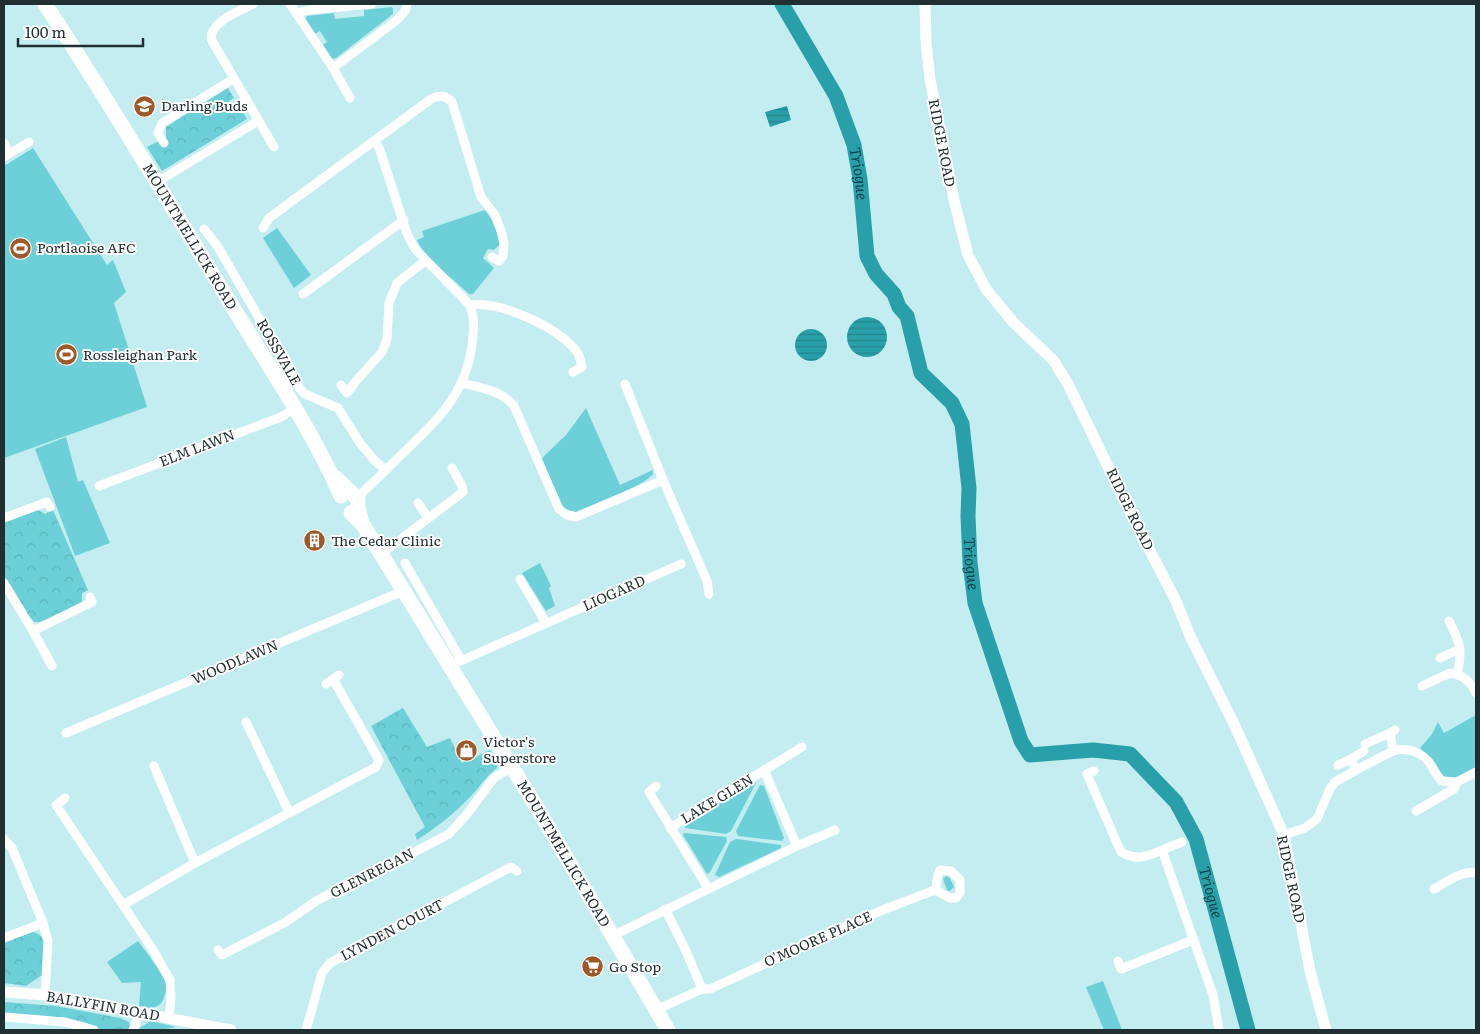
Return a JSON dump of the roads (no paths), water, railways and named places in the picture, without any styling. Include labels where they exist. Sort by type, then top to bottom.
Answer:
[{"type":"main road","name":"MOUNTMELLICK ROAD","points":[[45,4],[93,76],[330,472],[351,501],[363,525],[403,591],[455,663],[512,767],[668,1030]]},
{"type":"street","points":[[253,4],[216,25],[211,33],[211,40],[274,147]]},
{"type":"street","points":[[290,4],[334,68],[350,98]]},
{"type":"street","points":[[297,13],[309,10],[372,4]]},
{"type":"street","points":[[334,68],[397,20],[405,11],[407,4]]},
{"type":"street","name":"RIDGE ROAD","points":[[925,4],[926,51],[930,79],[954,200],[968,255],[990,296],[1013,322],[1053,360],[1068,384],[1132,516],[1176,601],[1190,636],[1226,707],[1284,835],[1306,955],[1316,999],[1326,1030]]},
{"type":"street","points":[[164,143],[158,133],[162,123],[233,79]]},
{"type":"street","points":[[263,228],[269,218],[431,99],[438,96],[449,98],[452,102],[481,197],[495,215],[501,231],[504,243],[502,256],[499,261],[492,257]]},
{"type":"street","points":[[157,182],[258,121]]},
{"type":"street","points":[[351,501],[386,470],[447,407],[462,383],[472,354],[474,324],[470,305],[415,249],[407,234],[380,150],[375,141]]},
{"type":"street","points":[[4,144],[6,155],[29,142]]},
{"type":"street","points":[[304,294],[404,220]]},
{"type":"street","name":"ROSSVALE","points":[[204,229],[218,247],[300,389],[305,394],[338,408],[360,443],[374,460],[386,470]]},
{"type":"street","points":[[341,385],[347,393],[377,359],[387,339],[389,303],[397,284],[425,261]]},
{"type":"street","points":[[470,305],[487,305],[513,311],[534,320],[566,341],[578,354],[582,367],[573,372]]},
{"type":"street","points":[[462,383],[482,387],[496,393],[508,399],[514,406],[559,510],[567,516],[576,517],[663,480]]},
{"type":"street","points":[[625,384],[663,480],[707,581],[709,594]]},
{"type":"street","name":"ELM LAWN","points":[[98,486],[281,417],[294,409]]},
{"type":"street","points":[[381,554],[463,492],[462,486],[452,468]]},
{"type":"street","points":[[4,518],[47,502],[50,507]]},
{"type":"street","points":[[418,502],[428,518]]},
{"type":"street","points":[[405,563],[455,663]]},
{"type":"street","name":"LIOGARD","points":[[455,663],[681,564]]},
{"type":"street","points":[[520,580],[546,623]]},
{"type":"street","points":[[4,583],[52,666]]},
{"type":"street","name":"WOODLAWN","points":[[66,733],[403,591]]},
{"type":"street","points":[[33,631],[92,602],[90,596]]},
{"type":"street","points":[[1449,621],[1460,641],[1460,661],[1457,674]]},
{"type":"street","points":[[1440,658],[1460,649]]},
{"type":"street","points":[[1421,685],[1450,674],[1457,674],[1472,684],[1476,693]]},
{"type":"street","points":[[123,905],[195,863],[376,767],[379,760],[333,679]]},
{"type":"street","points":[[246,721],[290,812]]},
{"type":"street","points":[[1338,765],[1392,731],[1393,751]]},
{"type":"street","name":"LAKE GLEN","points":[[670,828],[802,747]]},
{"type":"street","points":[[1284,835],[1305,828],[1317,819],[1334,782],[1393,751],[1408,749],[1414,752],[1430,763],[1436,776],[1442,781],[1457,782],[1476,772]]},
{"type":"street","points":[[1350,759],[1356,770]]},
{"type":"street","points":[[154,765],[195,863]]},
{"type":"street","name":"GLENREGAN","points":[[218,950],[222,955],[286,922],[324,897],[449,834],[467,814],[494,778],[512,767]]},
{"type":"street","name":"LAKE GLEN","points":[[764,770],[797,846]]},
{"type":"street","points":[[1094,770],[1087,774],[1121,852],[1131,858],[1149,856],[1182,842]]},
{"type":"street","points":[[1416,811],[1454,790],[1457,782]]},
{"type":"street","name":"LAKE GLEN","points":[[656,786],[649,792],[708,888]]},
{"type":"street","points":[[65,798],[56,804],[153,950],[170,980],[169,1018]]},
{"type":"street","points":[[612,936],[708,888],[835,830]]},
{"type":"street","points":[[5,842],[12,848],[16,856],[43,923],[48,942],[45,995]]},
{"type":"street","points":[[1162,850],[1213,995],[1219,1030]]},
{"type":"street","name":"LYNDEN COURT","points":[[306,1030],[322,973],[330,963],[511,867],[517,871]]},
{"type":"street","points":[[1434,889],[1458,876],[1471,872],[1476,875]]},
{"type":"street","name":"O'MOORE PLACE","points":[[656,1010],[702,989],[710,989],[898,904],[935,890]]},
{"type":"street","points":[[665,909],[702,989]]},
{"type":"street","points":[[4,938],[43,923]]},
{"type":"street","points":[[1118,961],[1121,969],[1193,940]]},
{"type":"street","name":"BALLYFIN ROAD","points":[[4,992],[45,995],[231,1030]]},
{"type":"street","points":[[133,1030],[140,1013]]},
{"type":"street","points":[[4,1017],[65,1022],[94,1030]]},
{"type":"waterway","name":"Triogue","points":[[782,4],[836,96],[854,145],[860,179],[867,256],[876,274],[894,294],[899,307],[907,316],[921,373],[952,403],[962,424],[969,488],[970,563],[975,603],[1021,741],[1030,755],[1093,750],[1130,754],[1176,802],[1196,839],[1248,1030]]},
{"type":"place","name":"Darling Buds","points":[[145,106]]},
{"type":"place","name":"Portlaoise AFC","points":[[21,248]]},
{"type":"place","name":"Rossleighan Park","points":[[67,355]]},
{"type":"place","name":"The Cedar Clinic","points":[[315,541]]},
{"type":"place","name":"Victor's Superstore","points":[[467,750]]},
{"type":"place","name":"Go Stop","points":[[593,967]]}]
